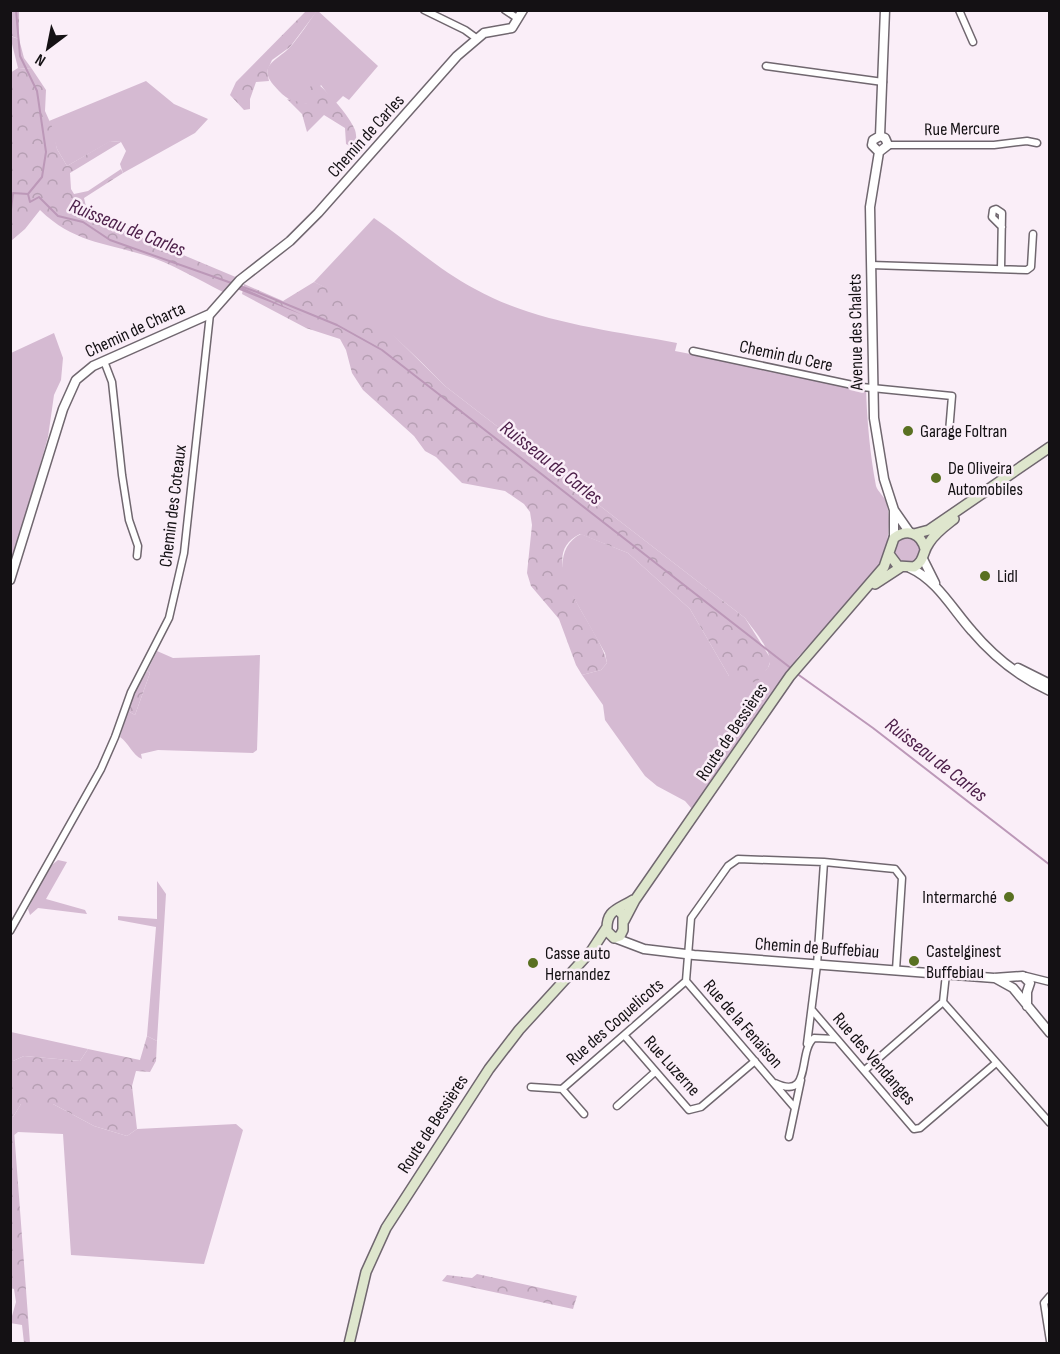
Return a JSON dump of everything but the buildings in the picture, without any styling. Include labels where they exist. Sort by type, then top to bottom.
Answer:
[{"type":"main road","name":"Route de Bessières","points":[[592,950],[620,936],[634,900],[790,676],[884,567],[894,538],[929,530],[1050,448]]},
{"type":"main road","name":"Route de Bessières","points":[[866,590],[905,568],[924,554],[934,536],[979,497]]},
{"type":"main road","points":[[912,533],[922,540],[924,554]]},
{"type":"main road","points":[[890,554],[895,563],[905,568]]},
{"type":"main road","name":"Route de Bessières","points":[[349,1344],[366,1272],[387,1228],[489,1069],[519,1030],[592,950],[607,927],[609,913],[634,900]]},
{"type":"main road","points":[[617,909],[622,913],[624,925]]},
{"type":"main road","points":[[607,927],[614,938]]},
{"type":"street","points":[[424,10],[465,30],[476,38]]},
{"type":"street","points":[[505,10],[517,18]]},
{"type":"street","name":"Chemin de Carles","points":[[232,292],[240,280],[290,241],[318,213],[457,56],[476,38],[490,30],[509,29],[524,10]]},
{"type":"street","name":"Avenue des Chalets","points":[[885,10],[880,136],[873,140],[872,145],[879,152],[870,207],[877,444],[894,510],[894,538]]},
{"type":"street","points":[[959,10],[973,42]]},
{"type":"street","points":[[766,66],[883,82]]},
{"type":"street","points":[[879,152],[888,145],[886,140],[880,136]]},
{"type":"street","name":"Rue Mercure","points":[[888,145],[994,145],[1027,141],[1037,143]]},
{"type":"street","points":[[1001,269],[1002,227]]},
{"type":"street","points":[[871,265],[1027,270],[1031,267],[1033,234]]},
{"type":"street","name":"Chemin de Charta","points":[[10,580],[70,389],[82,373],[210,314],[232,292]]},
{"type":"street","name":"Chemin des Coteaux","points":[[10,931],[101,769],[131,692],[169,618],[184,553],[210,314]]},
{"type":"street","name":"Chemin du Cere","points":[[693,351],[874,389],[952,396],[949,432]]},
{"type":"street","points":[[104,361],[112,382],[122,475],[129,520],[138,546],[137,556]]},
{"type":"street","name":"Avenue des Chalets","points":[[894,510],[912,533]]},
{"type":"street","points":[[924,554],[940,591]]},
{"type":"street","points":[[905,568],[923,575],[940,591],[971,630],[1018,674],[1050,691]]},
{"type":"street","points":[[997,656],[1050,684]]},
{"type":"street","name":"Rue de la Fenaison","points":[[795,1108],[686,981],[691,918],[733,862],[743,858],[824,862]]},
{"type":"street","points":[[789,1137],[802,1077],[812,1010],[824,862],[895,869],[898,872],[901,886],[896,970]]},
{"type":"street","points":[[624,925],[639,947]]},
{"type":"street","name":"Chemin de Buffebiau","points":[[614,938],[639,947],[687,954],[994,978],[1016,977],[1030,983]]},
{"type":"street","points":[[865,1070],[943,1002],[946,974]]},
{"type":"street","points":[[1014,990],[1016,977]]},
{"type":"street","name":"Chemin de Buffebiau","points":[[994,978],[1014,990],[1050,1033]]},
{"type":"street","name":"Rue des Coquelicots","points":[[584,1114],[562,1089],[686,981]]},
{"type":"street","points":[[1014,990],[1030,983],[1050,982]]},
{"type":"street","points":[[1028,1006],[1030,983]]},
{"type":"street","points":[[943,1002],[1050,1123]]},
{"type":"street","name":"Rue des Vendanges","points":[[812,1010],[914,1129],[920,1128],[996,1063]]},
{"type":"street","name":"Rue Luzerne","points":[[624,1035],[689,1110],[701,1107],[755,1061]]},
{"type":"street","points":[[807,1044],[819,1036],[839,1041]]},
{"type":"street","points":[[617,1106],[655,1072]]},
{"type":"street","points":[[774,1083],[790,1087],[798,1083],[802,1077]]},
{"type":"street","points":[[531,1087],[562,1089]]},
{"type":"street","points":[[1050,1296],[1044,1303],[1050,1341]]},
{"type":"green space","points":[[11,10],[19,11],[19,39],[11,36]]},
{"type":"green space","points":[[317,10],[378,66],[349,100],[343,96],[335,104],[321,85],[308,104],[292,101],[271,82],[267,70],[292,45]]},
{"type":"green space","points":[[306,11],[317,11],[290,47],[272,60],[267,71],[269,81],[256,82],[250,99],[250,109],[244,110],[230,95],[236,82]]},
{"type":"green space","points":[[10,36],[19,39],[24,58],[32,69],[18,68]]},
{"type":"green space","points":[[18,68],[32,69],[46,90],[45,111],[53,129],[57,149],[67,166],[110,141],[121,142],[70,173],[71,189],[74,194],[88,191],[121,169],[123,173],[84,198],[88,215],[238,278],[223,292],[154,258],[76,235],[52,221],[40,210],[25,229],[11,241],[10,73]]},
{"type":"green space","points":[[146,81],[174,104],[208,119],[195,133],[123,173],[120,164],[126,151],[121,142],[111,141],[67,166],[57,149],[49,121]]},
{"type":"green space","points":[[313,81],[330,96],[348,118],[356,132],[356,149],[346,144],[345,128],[324,115],[307,132],[302,114],[287,99],[308,104],[308,92]]},
{"type":"green space","points":[[374,218],[462,281],[498,301],[523,310],[573,324],[677,343],[675,351],[866,388],[869,437],[876,486],[886,502],[889,517],[882,566],[798,657],[692,809],[685,801],[657,786],[645,776],[605,720],[603,705],[582,675],[601,670],[607,663],[605,653],[566,584],[563,562],[566,549],[581,534],[628,553],[690,609],[729,676],[758,674],[768,668],[770,661],[765,646],[745,618],[445,386],[400,342],[368,315],[314,282]]},
{"type":"green space","points":[[314,282],[340,294],[381,323],[445,386],[745,618],[771,659],[768,668],[757,682],[737,683],[729,676],[690,609],[628,553],[580,534],[567,545],[562,559],[565,576],[572,594],[602,648],[607,663],[601,670],[582,675],[559,619],[531,586],[527,573],[532,525],[530,512],[524,504],[505,491],[462,483],[436,457],[425,451],[414,436],[363,390],[352,373],[346,350],[340,339],[306,328],[242,294],[244,284],[283,301]]},
{"type":"green space","points":[[54,333],[63,358],[61,380],[54,395],[48,437],[11,567],[11,353]]},
{"type":"green space","points":[[907,536],[917,540],[921,550],[917,560],[907,564],[897,560],[893,550],[897,540]]},
{"type":"green space","points":[[157,651],[173,658],[260,655],[257,750],[253,753],[158,750],[141,754],[142,759],[136,755],[120,737],[128,711],[135,715],[150,673],[147,671]]},
{"type":"green space","points":[[147,671],[150,673],[135,715],[128,711],[137,687]]},
{"type":"green space","points":[[58,860],[67,862],[46,899],[85,910],[87,914],[38,908],[30,915],[28,909],[48,868]]},
{"type":"green space","points":[[157,881],[166,894],[157,1041],[147,1036],[156,927],[118,920],[118,916],[157,919]]},
{"type":"green space","points":[[11,1032],[88,1049],[80,1061],[24,1056],[11,1062]]},
{"type":"green space","points":[[147,1036],[157,1041],[156,1061],[150,1072],[136,1071],[132,1086],[137,1129],[127,1136],[94,1126],[53,1104],[21,1104],[13,1117],[30,1343],[24,1343],[22,1325],[10,1323],[16,1302],[14,1289],[10,1288],[11,1062],[24,1056],[80,1061],[88,1049],[140,1060]]},
{"type":"green space","points":[[21,1104],[53,1104],[94,1126],[127,1136],[137,1129],[236,1124],[243,1130],[204,1264],[71,1255],[63,1134],[18,1132],[13,1136],[13,1117]]},
{"type":"green space","points":[[477,1274],[577,1296],[573,1309],[442,1281],[447,1275],[472,1278]]},
{"type":"shaded area","points":[[239,286],[303,315],[237,289]]},
{"type":"waterway","points":[[16,10],[20,56],[37,91],[46,152],[42,177],[28,194]]},
{"type":"waterway","name":"Ruisseau de Carles","points":[[10,218],[13,193],[28,194],[30,202],[39,197],[58,216],[83,222],[110,240],[254,291],[337,325],[382,350],[792,669]]},
{"type":"waterway","name":"Ruisseau de Carles","points":[[796,673],[873,728],[1050,865]]},
{"type":"place","name":"Garage Foltran","points":[[908,431]]},
{"type":"place","name":"De Oliveira Automobiles","points":[[936,478]]},
{"type":"place","name":"Lidl","points":[[985,576]]},
{"type":"place","name":"Intermarché","points":[[1009,897]]},
{"type":"place","name":"Castelginest Buffebiau","points":[[914,961]]},
{"type":"place","name":"Casse auto Hernandez","points":[[533,963]]}]
